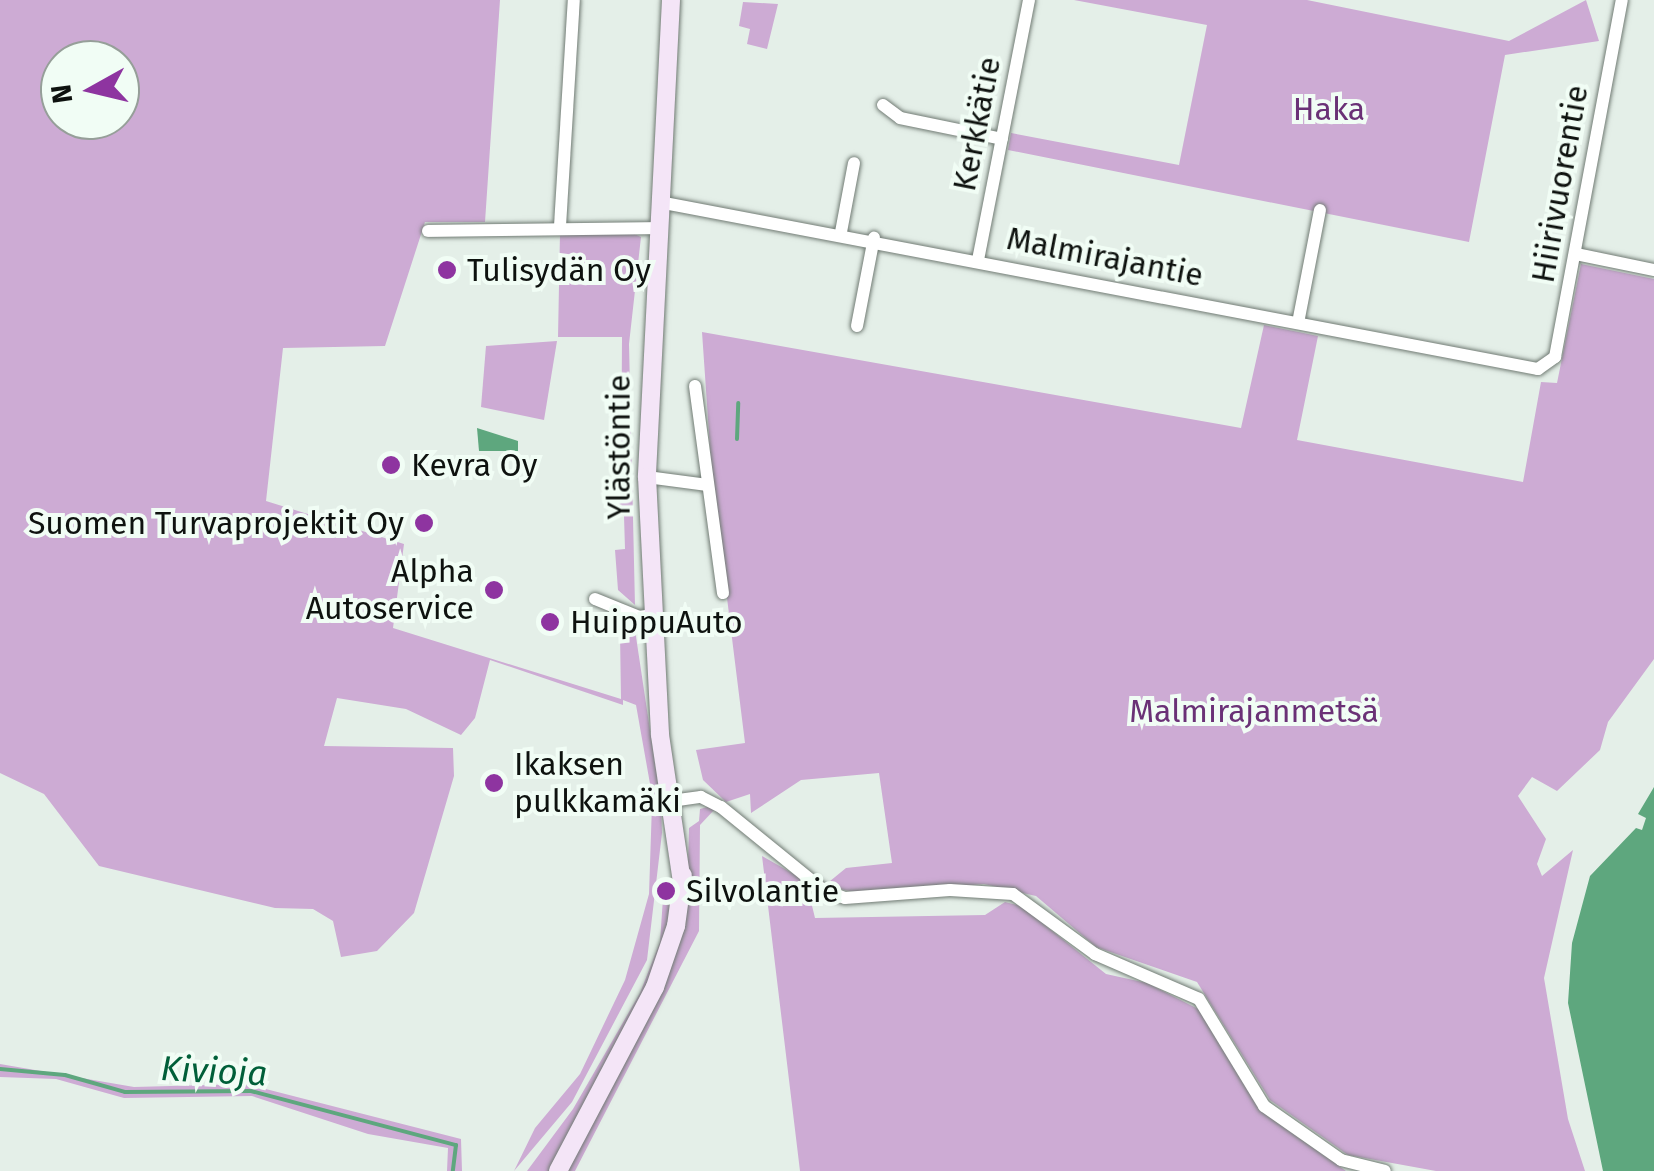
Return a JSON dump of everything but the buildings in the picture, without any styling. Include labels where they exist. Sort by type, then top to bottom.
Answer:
[{"type":"main road","name":"Ylästöntie","points":[[558,1171],[655,986],[682,884],[677,800],[659,692],[646,477],[659,202],[655,148],[671,0]]},
{"type":"street","points":[[560,226],[574,0]]},
{"type":"street","name":"Kerkkätie","points":[[978,260],[1029,0]]},
{"type":"street","points":[[1602,0],[1619,5]]},
{"type":"street","name":"Hiirivuorentie","points":[[1538,370],[1556,356],[1619,5]]},
{"type":"street","points":[[883,105],[900,118],[1002,139]]},
{"type":"street","points":[[841,232],[854,163]]},
{"type":"street","name":"Malmirajantie","points":[[659,202],[874,238],[1538,370]]},
{"type":"street","points":[[1298,323],[1320,210]]},
{"type":"street","points":[[428,231],[560,226],[658,228]]},
{"type":"street","points":[[858,326],[874,238]]},
{"type":"street","points":[[1576,254],[1654,270]]},
{"type":"street","points":[[695,386],[723,593]]},
{"type":"street","points":[[646,477],[707,485]]},
{"type":"street","points":[[595,598],[638,616],[653,616]]},
{"type":"street","points":[[677,800],[700,797],[721,807],[823,890],[844,898],[950,890],[1012,894],[1096,954],[1199,999],[1264,1106],[1341,1160],[1385,1171]]},
{"type":"green space","points":[[0,0],[500,0],[485,222],[425,222],[385,346],[283,348],[266,501],[404,544],[393,628],[621,699],[620,633],[635,630],[660,797],[652,795],[636,705],[623,700],[623,705],[490,660],[475,718],[461,735],[406,709],[337,698],[324,746],[453,748],[454,776],[414,913],[377,951],[341,957],[333,921],[313,909],[275,908],[99,866],[44,794],[0,773]]},
{"type":"green space","name":"Haka","points":[[1074,0],[1307,0],[1509,41],[1586,0],[1599,41],[1505,55],[1469,242],[1008,150],[1011,133],[1179,165],[1207,25]]},
{"type":"green space","points":[[743,2],[778,4],[767,49],[747,44],[750,29],[739,26]]},
{"type":"green space","points":[[630,232],[641,237],[629,344],[635,605],[618,590],[615,550],[625,549],[624,516],[616,514],[615,502],[621,500],[622,337],[558,337],[560,233]]},
{"type":"green space","name":"Malmirajanmetsä","points":[[1581,264],[1654,279],[1654,659],[1608,722],[1600,750],[1557,791],[1532,777],[1518,796],[1546,839],[1537,864],[1542,876],[1573,850],[1544,978],[1568,1119],[1585,1171],[1436,1171],[1348,1155],[1270,1100],[1197,982],[1096,947],[1036,896],[984,884],[865,894],[824,886],[846,868],[892,863],[879,773],[801,780],[751,813],[750,794],[726,802],[703,780],[696,750],[745,743],[712,477],[702,332],[1241,428],[1264,325],[1318,336],[1297,440],[1523,482],[1541,382],[1557,383]]},
{"type":"green space","points":[[557,341],[544,420],[481,407],[486,346]]},
{"type":"green space","points":[[652,804],[661,807],[662,833],[647,960],[572,1102],[514,1171],[535,1128],[580,1074],[625,980],[649,894]]},
{"type":"green space","points":[[700,809],[715,809],[700,825],[699,931],[575,1171],[566,1171],[687,900],[689,828],[699,821]]},
{"type":"green space","points":[[762,856],[806,881],[815,918],[985,915],[1005,902],[1021,906],[1106,974],[1147,983],[1204,1012],[1259,1110],[1346,1171],[800,1171]]},
{"type":"green space","points":[[663,898],[669,898],[669,924],[644,995],[552,1171],[527,1171],[573,1109],[640,993],[660,942]]},
{"type":"green space","points":[[0,1064],[134,1087],[246,1084],[461,1139],[462,1171],[447,1171],[448,1148],[368,1134],[252,1096],[124,1098],[56,1079],[0,1077]]},
{"type":"shaded area","points":[[477,428],[518,441],[518,451],[479,451]]},
{"type":"shaded area","points":[[1654,787],[1654,1171],[1603,1171],[1568,1003],[1572,943],[1590,876],[1636,828],[1642,830],[1646,818],[1638,814]]},
{"type":"waterway","points":[[737,439],[738,403]]},
{"type":"waterway","name":"Kivioja","points":[[0,1069],[65,1075],[125,1092],[251,1091],[456,1145],[453,1171]]},
{"type":"place","name":"Tulisydän Oy","points":[[447,270]]},
{"type":"place","name":"Kevra Oy","points":[[391,465]]},
{"type":"place","name":"Suomen Turvaprojektit Oy","points":[[424,523]]},
{"type":"place","name":"Alpha Autoservice","points":[[494,590]]},
{"type":"place","name":"HuippuAuto","points":[[550,622]]},
{"type":"place","name":"Ikaksen pulkkamäki","points":[[494,783]]},
{"type":"place","name":"Silvolantie","points":[[666,891]]}]
